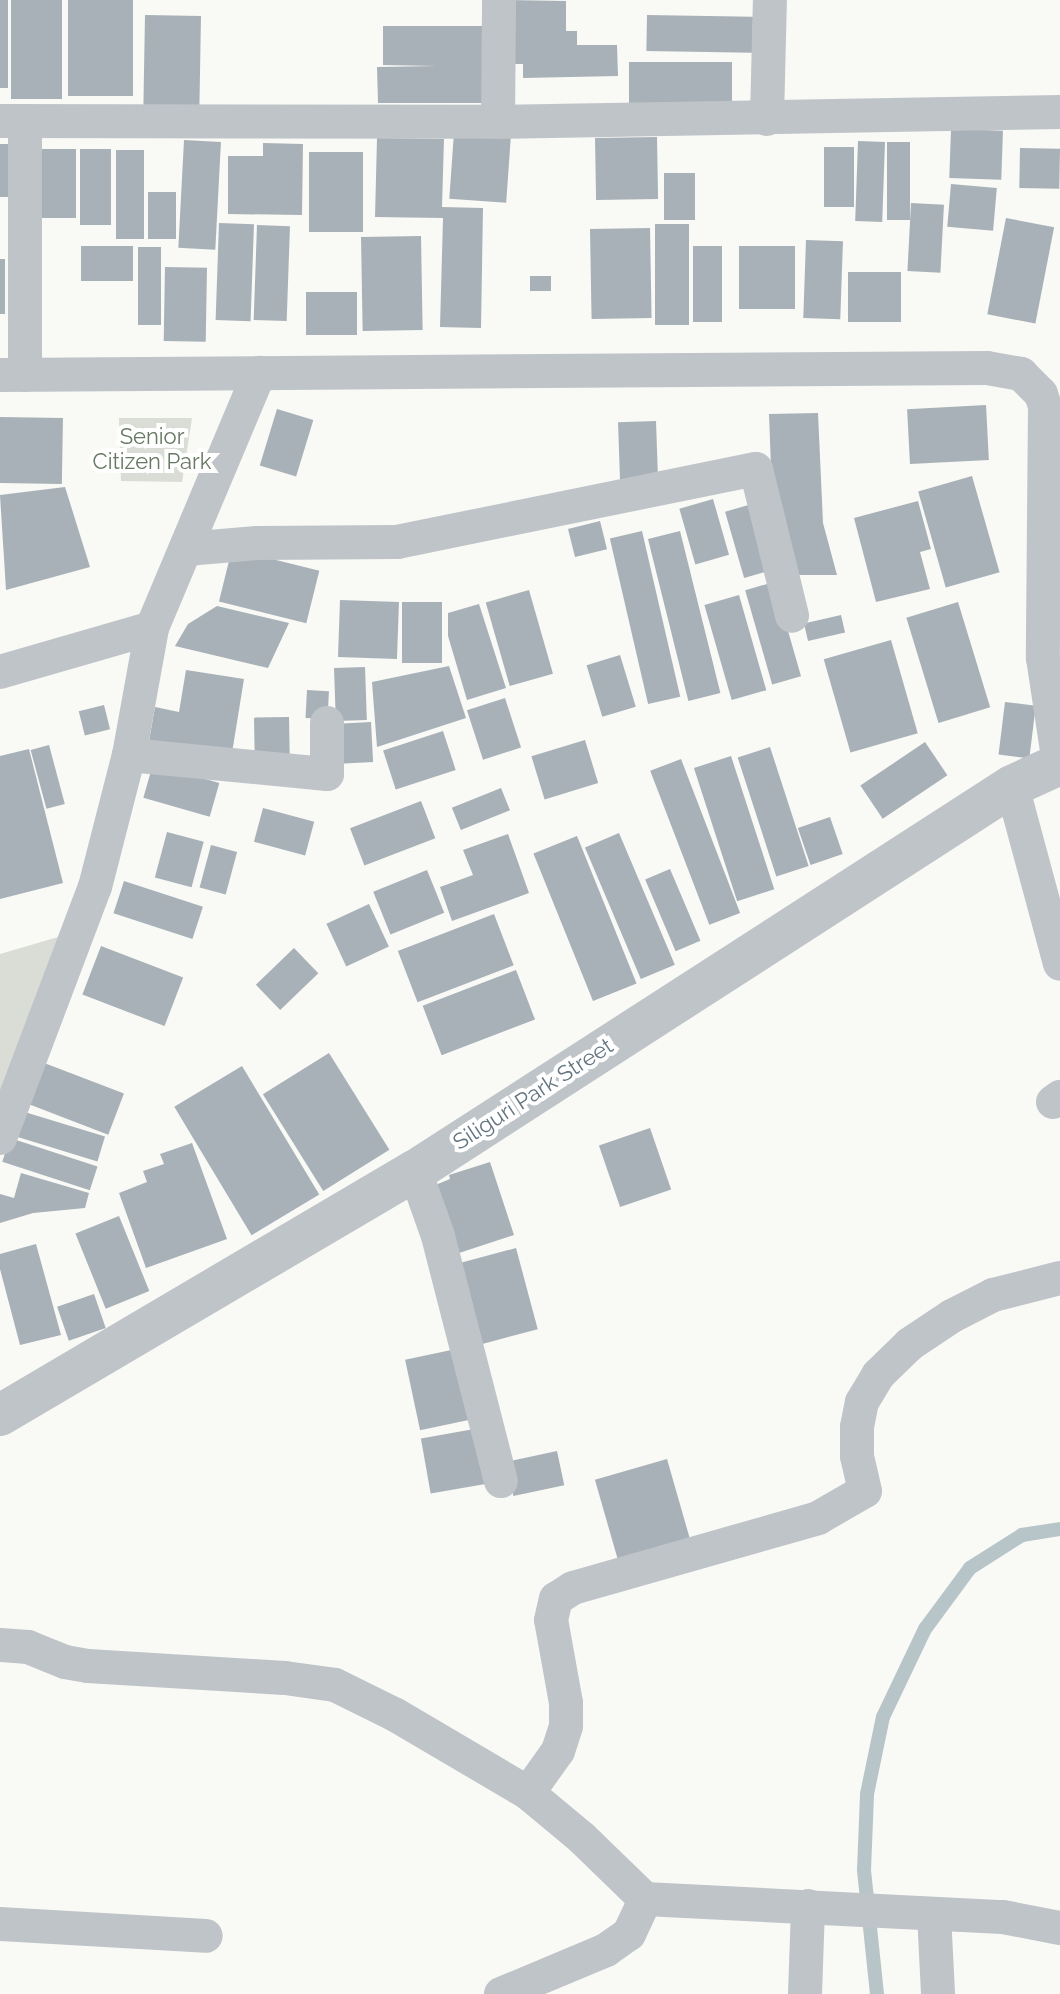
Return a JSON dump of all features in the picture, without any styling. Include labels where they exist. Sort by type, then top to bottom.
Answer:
[{"type":"street","points":[[498,122],[499,0]]},
{"type":"street","points":[[767,119],[770,0]]},
{"type":"street","points":[[1059,764],[1043,658],[1045,406],[1041,394],[1021,374],[987,368],[12,375],[12,121],[498,122],[1060,112]]},
{"type":"street","points":[[0,1138],[95,887],[129,755],[152,628],[259,373]]},
{"type":"street","points":[[186,549],[257,543],[397,542],[756,469],[792,616]]},
{"type":"street","points":[[0,672],[152,628]]},
{"type":"street","points":[[129,755],[327,774],[327,723]]},
{"type":"street","name":"Siliguri Park Street","points":[[0,1415],[415,1171],[1012,786],[1059,764]]},
{"type":"street","points":[[1012,786],[1060,964]]},
{"type":"street","points":[[415,1171],[438,1236],[501,1481]]},
{"type":"street","points":[[528,1793],[558,1751],[566,1726],[566,1703],[551,1620],[556,1599],[573,1588],[818,1518],[865,1491],[857,1456],[857,1427],[862,1402],[878,1375],[910,1344],[952,1316],[993,1295],[1060,1278]]},
{"type":"street","points":[[0,1645],[28,1647],[65,1662],[88,1666],[298,1679],[335,1685],[394,1714],[528,1793],[582,1838],[645,1899],[1003,1917],[1059,1924]]},
{"type":"street","points":[[501,1994],[606,1950],[629,1934],[645,1899]]},
{"type":"street","points":[[805,1994],[816,1906]]},
{"type":"street","points":[[927,1913],[938,1994]]},
{"type":"street","points":[[0,1924],[206,1936]]},
{"type":"green space","name":"Senior Citizen Park","points":[[119,418],[192,418],[182,482],[121,481]]},
{"type":"green space","points":[[65,935],[0,1094],[0,954]]},
{"type":"building","points":[[0,0],[8,0],[8,88],[0,88]]},
{"type":"building","points":[[11,0],[62,0],[62,99],[11,99]]},
{"type":"building","points":[[68,0],[133,0],[133,96],[68,96]]},
{"type":"building","points":[[508,0],[566,1],[566,31],[577,31],[577,45],[617,45],[618,76],[523,78],[523,64],[510,64]]},
{"type":"building","points":[[145,15],[201,16],[199,106],[143,105]]},
{"type":"building","points":[[647,15],[753,17],[752,53],[646,51]]},
{"type":"building","points":[[383,26],[488,26],[489,103],[378,103],[377,67],[437,66],[383,65]]},
{"type":"building","points":[[629,62],[732,62],[732,104],[629,104]]},
{"type":"building","points":[[951,129],[1003,131],[1001,180],[949,178]]},
{"type":"building","points":[[454,132],[511,136],[506,203],[449,199]]},
{"type":"building","points":[[657,137],[658,199],[596,200],[595,138]]},
{"type":"building","points":[[377,138],[444,139],[442,207],[483,208],[481,328],[440,327],[443,218],[375,217]]},
{"type":"building","points":[[184,140],[221,142],[215,250],[178,248]]},
{"type":"building","points":[[858,141],[885,142],[882,222],[855,221]]},
{"type":"building","points":[[887,142],[910,142],[910,220],[887,220]]},
{"type":"building","points":[[263,143],[303,144],[302,215],[228,214],[228,156],[263,156]]},
{"type":"building","points":[[0,144],[8,144],[8,197],[0,197]]},
{"type":"building","points":[[824,147],[854,147],[854,207],[824,207]]},
{"type":"building","points":[[1020,148],[1060,149],[1059,189],[1019,188]]},
{"type":"building","points":[[36,149],[76,149],[76,218],[36,218]]},
{"type":"building","points":[[80,149],[111,149],[111,225],[80,225]]},
{"type":"building","points":[[116,150],[144,150],[144,239],[116,239]]},
{"type":"building","points":[[309,152],[363,152],[363,232],[309,232]]},
{"type":"building","points":[[664,173],[695,173],[695,220],[664,220]]},
{"type":"building","points":[[951,184],[997,188],[993,231],[947,227]]},
{"type":"building","points":[[148,192],[176,192],[176,239],[148,239]]},
{"type":"building","points":[[911,203],[944,205],[940,273],[907,271]]},
{"type":"building","points":[[1006,218],[1054,227],[1035,324],[987,314]]},
{"type":"building","points":[[219,223],[254,224],[251,321],[216,320]]},
{"type":"building","points":[[655,224],[689,224],[689,325],[655,325]]},
{"type":"building","points":[[257,225],[290,226],[287,321],[254,320]]},
{"type":"building","points":[[650,228],[652,318],[592,319],[590,229]]},
{"type":"building","points":[[421,236],[423,330],[363,331],[361,237]]},
{"type":"building","points":[[806,240],[843,241],[840,319],[803,318]]},
{"type":"building","points":[[81,246],[133,246],[133,281],[81,281]]},
{"type":"building","points":[[693,246],[722,246],[722,322],[693,322]]},
{"type":"building","points":[[739,246],[795,246],[795,309],[739,309]]},
{"type":"building","points":[[138,247],[161,247],[161,325],[138,325]]},
{"type":"building","points":[[0,259],[5,259],[5,314],[0,314]]},
{"type":"building","points":[[165,267],[207,268],[206,342],[164,341]]},
{"type":"building","points":[[848,272],[901,272],[901,322],[848,322]]},
{"type":"building","points":[[530,276],[551,276],[551,291],[530,291]]},
{"type":"building","points":[[306,292],[357,292],[357,335],[306,335]]},
{"type":"building","points":[[986,405],[989,460],[910,464],[907,409]]},
{"type":"building","points":[[277,409],[313,420],[296,477],[260,465]]},
{"type":"building","points":[[818,413],[823,523],[837,575],[789,575],[773,520],[769,414]]},
{"type":"building","points":[[0,417],[63,418],[62,484],[0,483]]},
{"type":"building","points":[[656,421],[658,482],[620,483],[618,422]]},
{"type":"building","points":[[972,476],[1000,572],[946,588],[918,491]]},
{"type":"building","points":[[65,487],[90,567],[6,590],[0,495]]},
{"type":"building","points":[[713,499],[729,555],[695,564],[679,509]]},
{"type":"building","points":[[918,501],[931,549],[920,552],[930,589],[876,602],[854,518]]},
{"type":"building","points":[[752,504],[771,570],[744,578],[725,512]]},
{"type":"building","points":[[600,521],[607,549],[575,557],[568,529]]},
{"type":"building","points":[[642,531],[680,697],[648,704],[610,538]]},
{"type":"building","points":[[680,531],[720,693],[688,701],[648,539]]},
{"type":"building","points":[[232,549],[319,571],[306,623],[219,601]]},
{"type":"building","points":[[774,582],[801,676],[772,684],[745,590]]},
{"type":"building","points":[[529,590],[553,674],[510,686],[486,602]]},
{"type":"building","points":[[739,595],[766,690],[732,700],[704,605]]},
{"type":"building","points":[[340,600],[399,602],[397,659],[338,657]]},
{"type":"building","points":[[402,602],[442,602],[442,663],[402,663]]},
{"type":"building","points":[[958,602],[990,707],[939,723],[906,618]]},
{"type":"building","points":[[479,604],[506,688],[467,700],[448,636],[448,613]]},
{"type":"building","points":[[217,606],[289,623],[268,668],[175,646],[188,624]]},
{"type":"building","points":[[841,615],[845,633],[808,641],[804,624]]},
{"type":"building","points":[[891,640],[918,733],[850,753],[824,659]]},
{"type":"building","points":[[620,655],[636,707],[602,717],[587,665]]},
{"type":"building","points":[[449,666],[466,718],[377,747],[372,682]]},
{"type":"building","points":[[365,667],[367,720],[336,721],[334,668]]},
{"type":"building","points":[[186,670],[244,679],[232,753],[149,741],[155,707],[179,712]]},
{"type":"building","points":[[307,690],[329,691],[328,719],[306,718]]},
{"type":"building","points":[[505,698],[521,747],[483,760],[467,710]]},
{"type":"building","points":[[1005,702],[1036,706],[1029,758],[999,755]]},
{"type":"building","points":[[104,705],[110,729],[85,736],[79,711]]},
{"type":"building","points":[[289,717],[290,761],[255,762],[254,718]]},
{"type":"building","points":[[371,722],[373,762],[340,764],[338,724]]},
{"type":"building","points":[[443,731],[456,770],[396,789],[383,750]]},
{"type":"building","points":[[585,740],[598,783],[545,799],[531,756]]},
{"type":"building","points":[[925,742],[947,775],[883,819],[860,786]]},
{"type":"building","points":[[49,745],[65,804],[46,809],[31,750]]},
{"type":"building","points":[[770,747],[809,866],[776,876],[738,758]]},
{"type":"building","points":[[29,749],[63,883],[0,899],[0,756]]},
{"type":"building","points":[[731,756],[774,889],[737,901],[694,768]]},
{"type":"building","points":[[681,759],[740,913],[709,925],[650,771]]},
{"type":"building","points":[[153,764],[219,783],[210,817],[143,798]]},
{"type":"building","points":[[501,788],[510,810],[461,830],[452,808]]},
{"type":"building","points":[[421,801],[435,838],[364,866],[350,828]]},
{"type":"building","points":[[263,808],[314,822],[305,856],[254,842]]},
{"type":"building","points":[[830,817],[843,854],[811,865],[798,828]]},
{"type":"building","points":[[167,832],[204,842],[192,887],[155,877]]},
{"type":"building","points":[[619,833],[675,965],[641,979],[585,847]]},
{"type":"building","points":[[508,834],[529,893],[452,921],[440,887],[473,875],[463,850]]},
{"type":"building","points":[[577,836],[637,983],[593,1001],[533,854]]},
{"type":"building","points":[[211,845],[237,852],[226,894],[200,888]]},
{"type":"building","points":[[670,869],[700,941],[676,951],[645,880]]},
{"type":"building","points":[[427,870],[444,913],[390,934],[373,892]]},
{"type":"building","points":[[124,881],[203,907],[192,939],[113,913]]},
{"type":"building","points":[[369,904],[389,947],[346,966],[326,924]]},
{"type":"building","points":[[494,914],[514,965],[418,1002],[398,951]]},
{"type":"building","points":[[101,946],[183,978],[165,1026],[82,995]]},
{"type":"building","points":[[294,948],[318,973],[280,1010],[256,985]]},
{"type":"building","points":[[516,970],[535,1019],[442,1055],[423,1006]]},
{"type":"building","points":[[329,1053],[389,1150],[323,1191],[263,1094]]},
{"type":"building","points":[[39,1061],[124,1094],[108,1135],[23,1102]]},
{"type":"building","points":[[242,1066],[319,1195],[252,1235],[174,1107]]},
{"type":"building","points":[[18,1110],[105,1137],[97,1161],[10,1135]]},
{"type":"building","points":[[650,1128],[671,1189],[620,1207],[599,1146]]},
{"type":"building","points":[[10,1138],[97,1166],[90,1190],[2,1162]]},
{"type":"building","points":[[192,1143],[227,1239],[146,1268],[119,1193],[147,1182],[143,1171],[164,1164],[160,1154]]},
{"type":"building","points":[[490,1162],[514,1235],[456,1254],[433,1186],[450,1179],[449,1175]]},
{"type":"building","points":[[21,1173],[89,1193],[85,1208],[33,1213],[0,1223],[0,1194],[14,1198]]},
{"type":"building","points":[[119,1216],[149,1291],[106,1309],[75,1234]]},
{"type":"building","points":[[36,1244],[61,1335],[20,1345],[0,1269],[0,1254]]},
{"type":"building","points":[[516,1248],[538,1329],[478,1345],[456,1264]]},
{"type":"building","points":[[94,1294],[106,1328],[69,1341],[57,1307]]},
{"type":"building","points":[[456,1349],[471,1419],[420,1430],[405,1360]]},
{"type":"building","points":[[480,1428],[490,1483],[431,1494],[421,1438]]},
{"type":"building","points":[[557,1451],[564,1485],[513,1496],[506,1462]]},
{"type":"building","points":[[667,1459],[691,1544],[619,1564],[595,1480]]},
{"type":"waterway","points":[[877,1994],[864,1870],[867,1794],[883,1717],[925,1629],[970,1568],[1022,1535],[1060,1529]]}]
